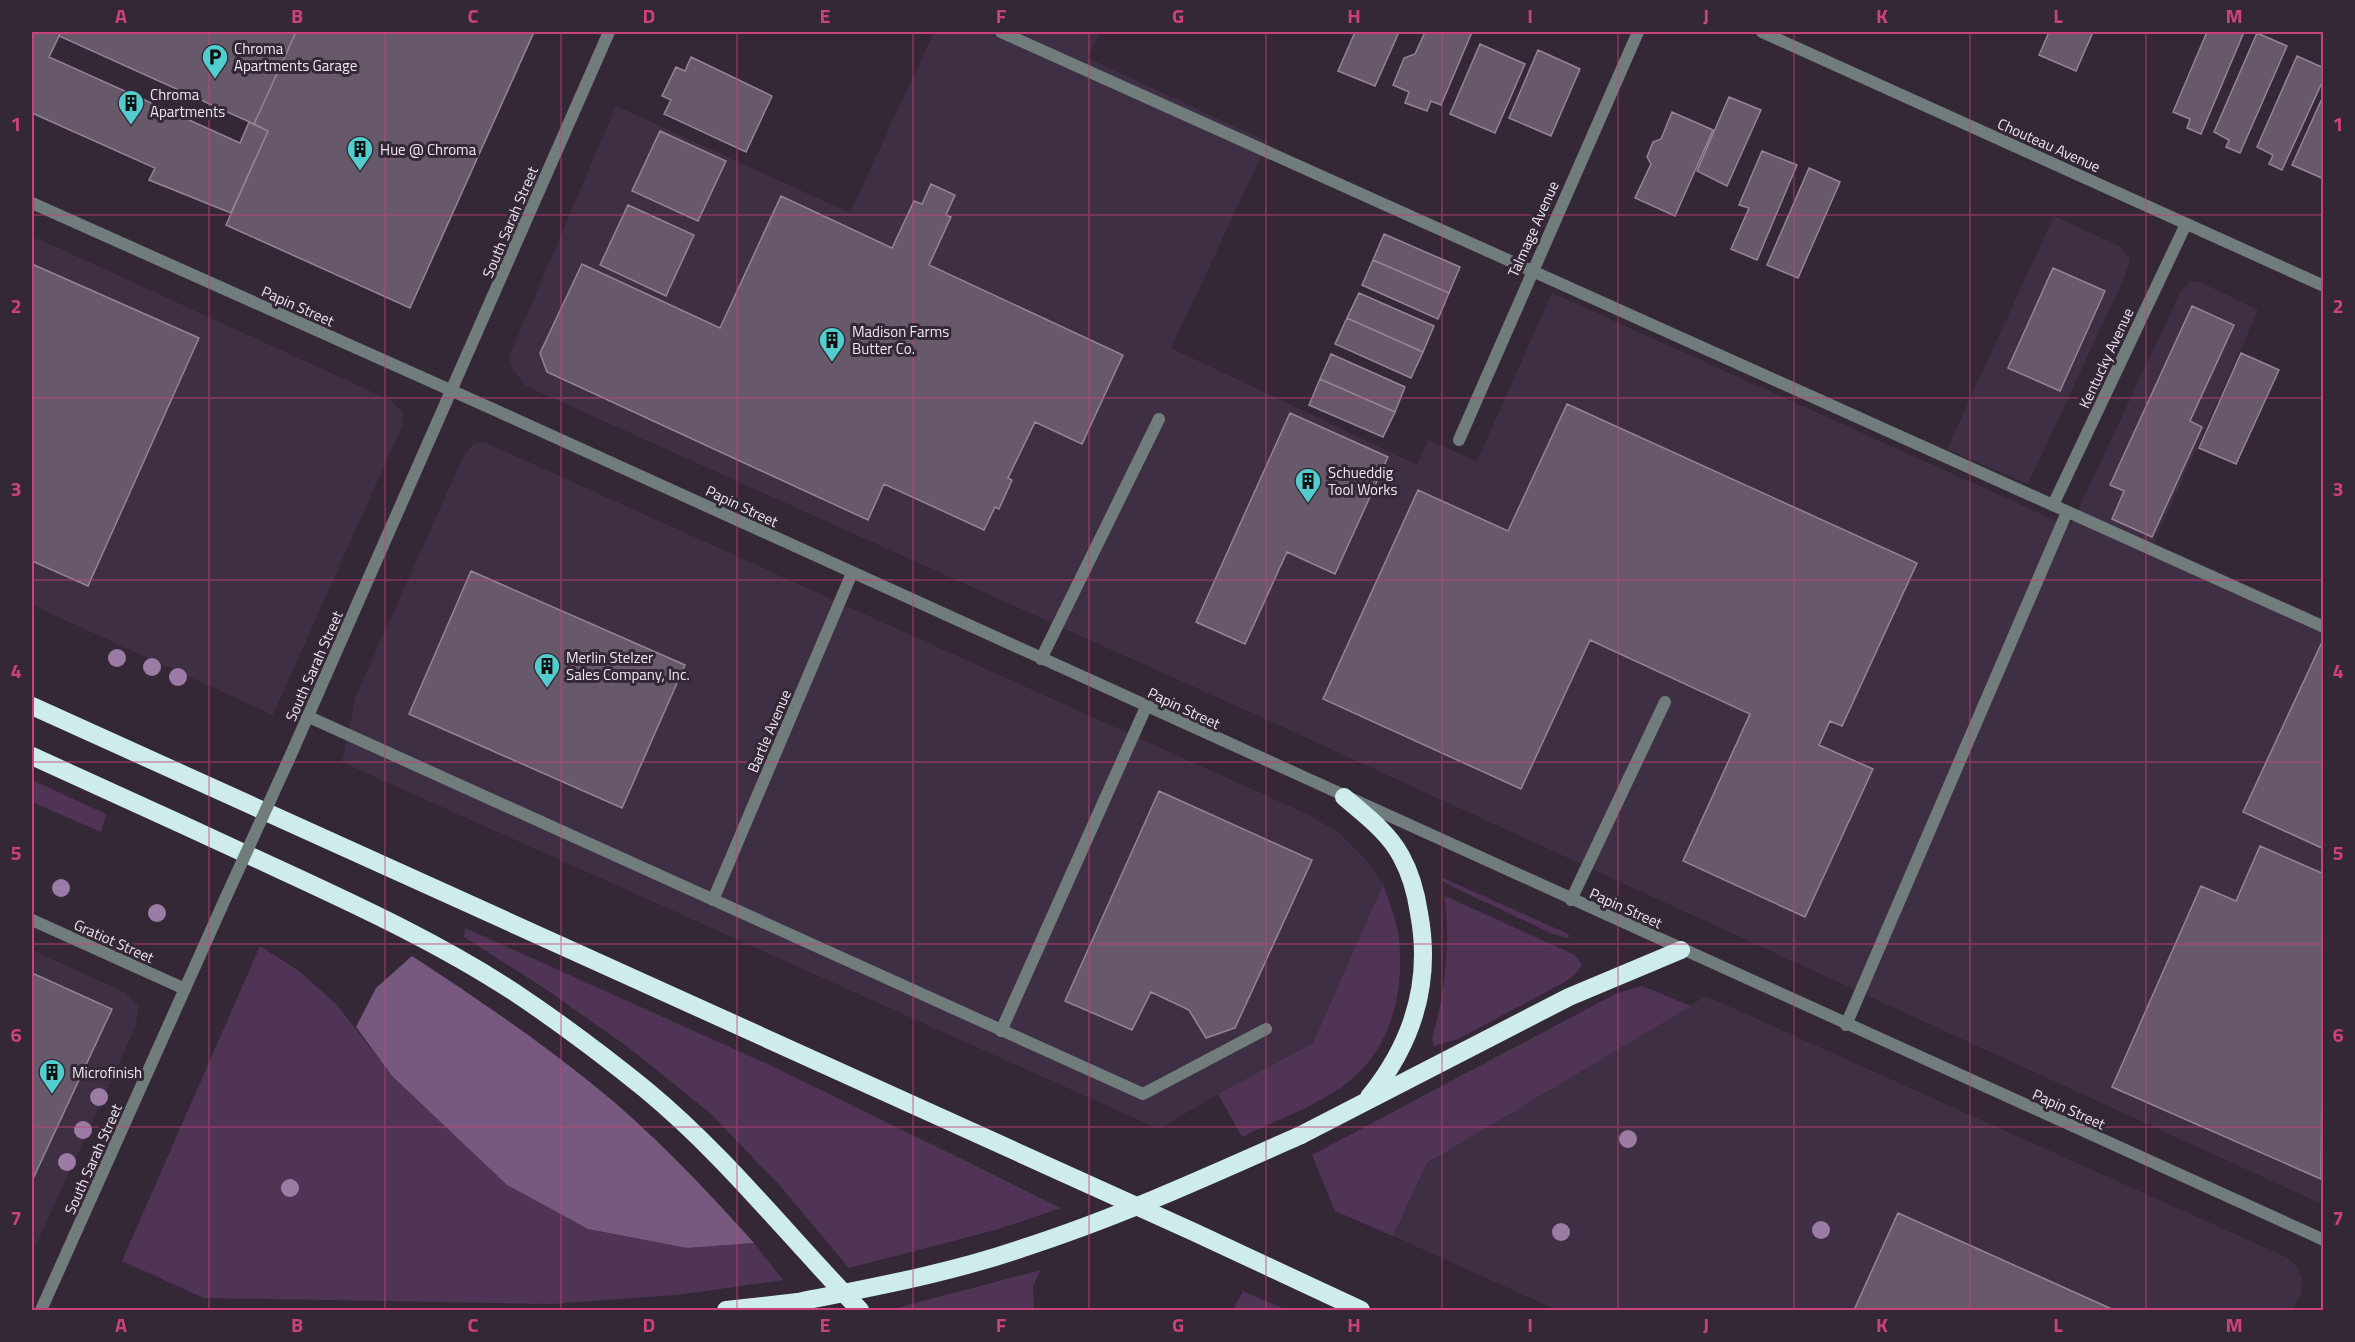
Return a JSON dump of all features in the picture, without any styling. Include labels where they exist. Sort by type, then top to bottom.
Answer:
[{"type":"highway","points":[[32,706],[1196,1233],[1361,1311]]},
{"type":"highway","points":[[32,756],[404,928],[513,991],[582,1040],[646,1090],[705,1143],[750,1189],[809,1258],[860,1311]]},
{"type":"highway","points":[[1344,797],[1378,826],[1401,854],[1416,897],[1424,951],[1423,979],[1403,1048],[1389,1072],[1365,1102]]},
{"type":"highway","points":[[726,1311],[798,1302],[897,1282],[1022,1249],[1166,1196],[1301,1135],[1569,997],[1681,950]]},
{"type":"street","name":"South Sarah Street","points":[[41,1311],[309,717],[609,32]]},
{"type":"street","points":[[1001,32],[2324,627]]},
{"type":"street","name":"Talmage Avenue","points":[[1459,440],[1531,269],[1638,32]]},
{"type":"street","name":"Chouteau Avenue","points":[[1762,32],[2324,286]]},
{"type":"street","name":"Papin Street","points":[[32,203],[451,390],[2324,1240]]},
{"type":"street","name":"Kentucky Avenue","points":[[2054,506],[2186,224]]},
{"type":"street","points":[[1041,659],[1159,419]]},
{"type":"street","points":[[1846,1025],[2067,512]]},
{"type":"street","name":"Bartle Avenue","points":[[713,900],[852,573]]},
{"type":"street","points":[[1571,900],[1665,702]]},
{"type":"street","points":[[1001,1031],[1146,706]]},
{"type":"street","points":[[309,717],[1143,1095],[1266,1029]]},
{"type":"street","name":"Gratiot Street","points":[[32,920],[185,989]]},
{"type":"shaded area","points":[[934,32],[1100,32],[1088,58],[1268,142],[1171,348],[1417,465],[1428,440],[1477,461],[1552,293],[2070,527],[2181,291],[2191,281],[2202,283],[2258,310],[2154,543],[2323,619],[2323,1203],[1274,723],[526,386],[513,370],[509,357],[616,106],[850,213]]},
{"type":"shaded area","points":[[2054,216],[2121,247],[2130,259],[2124,278],[2028,484],[1947,449]]},
{"type":"shaded area","points":[[32,236],[392,401],[404,414],[402,426],[273,715],[32,605]]},
{"type":"shaded area","points":[[484,442],[1309,815],[1339,833],[1366,860],[1383,884],[1313,1043],[1159,1129],[342,762],[356,696],[463,457],[474,443]]},
{"type":"shaded area","points":[[32,780],[106,814],[101,832],[32,802]]},
{"type":"shaded area","points":[[1443,878],[1570,936],[1567,938],[1553,934],[1455,888],[1441,880]]},
{"type":"shaded area","points":[[1383,884],[1398,932],[1400,973],[1393,1014],[1376,1052],[1363,1068],[1336,1091],[1242,1137],[1218,1094],[1313,1043]]},
{"type":"shaded area","points":[[1445,896],[1575,955],[1582,965],[1575,975],[1563,983],[1458,1039],[1434,1046],[1432,1038],[1441,1003],[1446,968]]},
{"type":"shaded area","points":[[465,928],[774,1067],[1061,1208],[999,1229],[849,1268],[781,1187],[711,1114],[628,1047],[544,988],[464,937]]},
{"type":"shaded area","points":[[260,946],[299,971],[337,1005],[392,1076],[507,1185],[588,1229],[687,1248],[754,1243],[783,1280],[676,1295],[551,1304],[204,1298],[122,1261]]},
{"type":"shaded area","points":[[32,950],[124,992],[139,1006],[135,1028],[35,1247],[32,1246]]},
{"type":"shaded area","points":[[412,956],[525,1033],[613,1101],[676,1160],[754,1243],[687,1248],[588,1229],[507,1185],[392,1076],[356,1027],[376,988]]},
{"type":"shaded area","points":[[1642,986],[1691,1006],[1427,1163],[1393,1236],[1335,1211],[1312,1155],[1617,993]]},
{"type":"shaded area","points":[[1706,996],[2288,1258],[2296,1266],[2302,1279],[2301,1293],[2293,1310],[1557,1310],[1393,1236],[1427,1163]]},
{"type":"shaded area","points":[[1041,1270],[1033,1286],[1034,1310],[897,1308]]},
{"type":"shaded area","points":[[1243,1291],[1287,1310],[1233,1310]]},
{"type":"building","name":"Chroma Apartments","points":[[32,32],[61,32],[49,57],[240,143],[249,122],[268,131],[231,213],[149,180],[155,168],[32,113]]},
{"type":"building","name":"Chroma Apartments","points":[[32,32],[61,32],[49,57],[240,143],[249,122],[268,131],[231,213],[149,180],[155,168],[32,113]]},
{"type":"building","name":"Chroma Apartments Garage","points":[[61,32],[296,32],[254,124],[59,36]]},
{"type":"building","name":"Hue @ Chroma","points":[[296,32],[534,32],[410,308],[226,225],[268,131],[254,124]]},
{"type":"building","points":[[1355,32],[1399,32],[1375,86],[1338,71]]},
{"type":"building","points":[[1425,32],[1472,32],[1441,105],[1431,101],[1427,111],[1405,103],[1409,92],[1393,85],[1404,58],[1415,54]]},
{"type":"building","points":[[2049,32],[2093,32],[2076,71],[2039,55]]},
{"type":"building","points":[[2207,32],[2244,32],[2201,134],[2187,128],[2190,119],[2173,112]]},
{"type":"building","points":[[2257,33],[2287,46],[2240,153],[2226,147],[2229,140],[2214,132]]},
{"type":"building","points":[[1480,44],[1525,64],[1495,133],[1450,114]]},
{"type":"building","points":[[1538,50],[1580,69],[1551,136],[1509,118]]},
{"type":"building","points":[[2297,56],[2324,68],[2324,78],[2282,170],[2269,164],[2273,155],[2257,147]]},
{"type":"building","points":[[691,57],[772,96],[746,152],[664,114],[671,100],[662,96],[676,67],[685,71]]},
{"type":"building","points":[[2324,94],[2324,179],[2292,165]]},
{"type":"building","points":[[1729,97],[1761,110],[1727,186],[1697,171]]},
{"type":"building","points":[[1672,112],[1713,130],[1675,216],[1635,198],[1651,164],[1647,157],[1653,142],[1661,139]]},
{"type":"building","points":[[660,131],[726,161],[698,221],[632,191]]},
{"type":"building","points":[[1762,151],[1797,165],[1757,260],[1731,249],[1749,208],[1739,205]]},
{"type":"building","points":[[1809,168],[1840,182],[1798,278],[1767,265]]},
{"type":"building","name":"Madison Farms Butter Co.","points":[[931,184],[955,195],[946,215],[951,217],[929,265],[1123,355],[1082,444],[1035,422],[1008,478],[1012,480],[999,509],[995,507],[984,530],[884,484],[868,520],[547,372],[540,353],[582,264],[720,328],[781,196],[892,248],[914,201],[922,204]]},
{"type":"building","points":[[628,205],[694,235],[666,296],[600,265]]},
{"type":"building","points":[[1384,234],[1460,267],[1449,293],[1373,260]]},
{"type":"building","points":[[1373,260],[1449,293],[1438,319],[1362,285]]},
{"type":"building","points":[[32,264],[199,338],[88,586],[32,561]]},
{"type":"building","points":[[2053,268],[2105,291],[2060,391],[2008,368]]},
{"type":"building","points":[[1359,293],[1434,326],[1423,352],[1347,318]]},
{"type":"building","points":[[2192,306],[2234,325],[2190,421],[2202,427],[2152,537],[2112,519],[2124,491],[2110,485]]},
{"type":"building","points":[[1347,318],[1423,352],[1411,378],[1335,344]]},
{"type":"building","points":[[2241,353],[2279,370],[2236,464],[2199,448]]},
{"type":"building","points":[[1331,354],[1405,387],[1395,412],[1320,379]]},
{"type":"building","points":[[1320,379],[1395,412],[1383,437],[1309,405]]},
{"type":"building","points":[[1567,404],[1917,563],[1842,726],[1830,721],[1819,745],[1873,769],[1805,917],[1683,861],[1750,714],[1590,640],[1521,789],[1323,699],[1418,490],[1508,531]]},
{"type":"building","name":"Schueddig Tool Works","points":[[1290,413],[1388,457],[1335,574],[1287,552],[1245,644],[1196,622]]},
{"type":"building","name":"Merlin Stelzer Sales Company, Inc.","points":[[471,571],[685,665],[622,808],[409,714]]},
{"type":"building","points":[[2322,642],[2324,643],[2324,849],[2243,812]]},
{"type":"building","points":[[1159,791],[1312,860],[1235,1028],[1206,1038],[1189,1010],[1151,992],[1132,1030],[1065,1001]]},
{"type":"building","points":[[2260,846],[2324,874],[2321,1179],[2112,1087],[2201,886],[2236,901]]},
{"type":"building","name":"Microfinish","points":[[32,973],[112,1009],[32,1181]]},
{"type":"building","points":[[1898,1213],[2114,1310],[1854,1310]]},
{"type":"place","name":"Chroma Apartments Garage","points":[[215,80]]},
{"type":"place","name":"Chroma Apartments","points":[[131,126]]},
{"type":"place","name":"Hue @ Chroma","points":[[360,172]]},
{"type":"place","name":"Madison Farms Butter Co.","points":[[832,363]]},
{"type":"place","name":"Schueddig Tool Works","points":[[1308,504]]},
{"type":"place","name":"Merlin Stelzer Sales Company, Inc.","points":[[547,689]]},
{"type":"place","name":"Microfinish","points":[[52,1095]]}]
